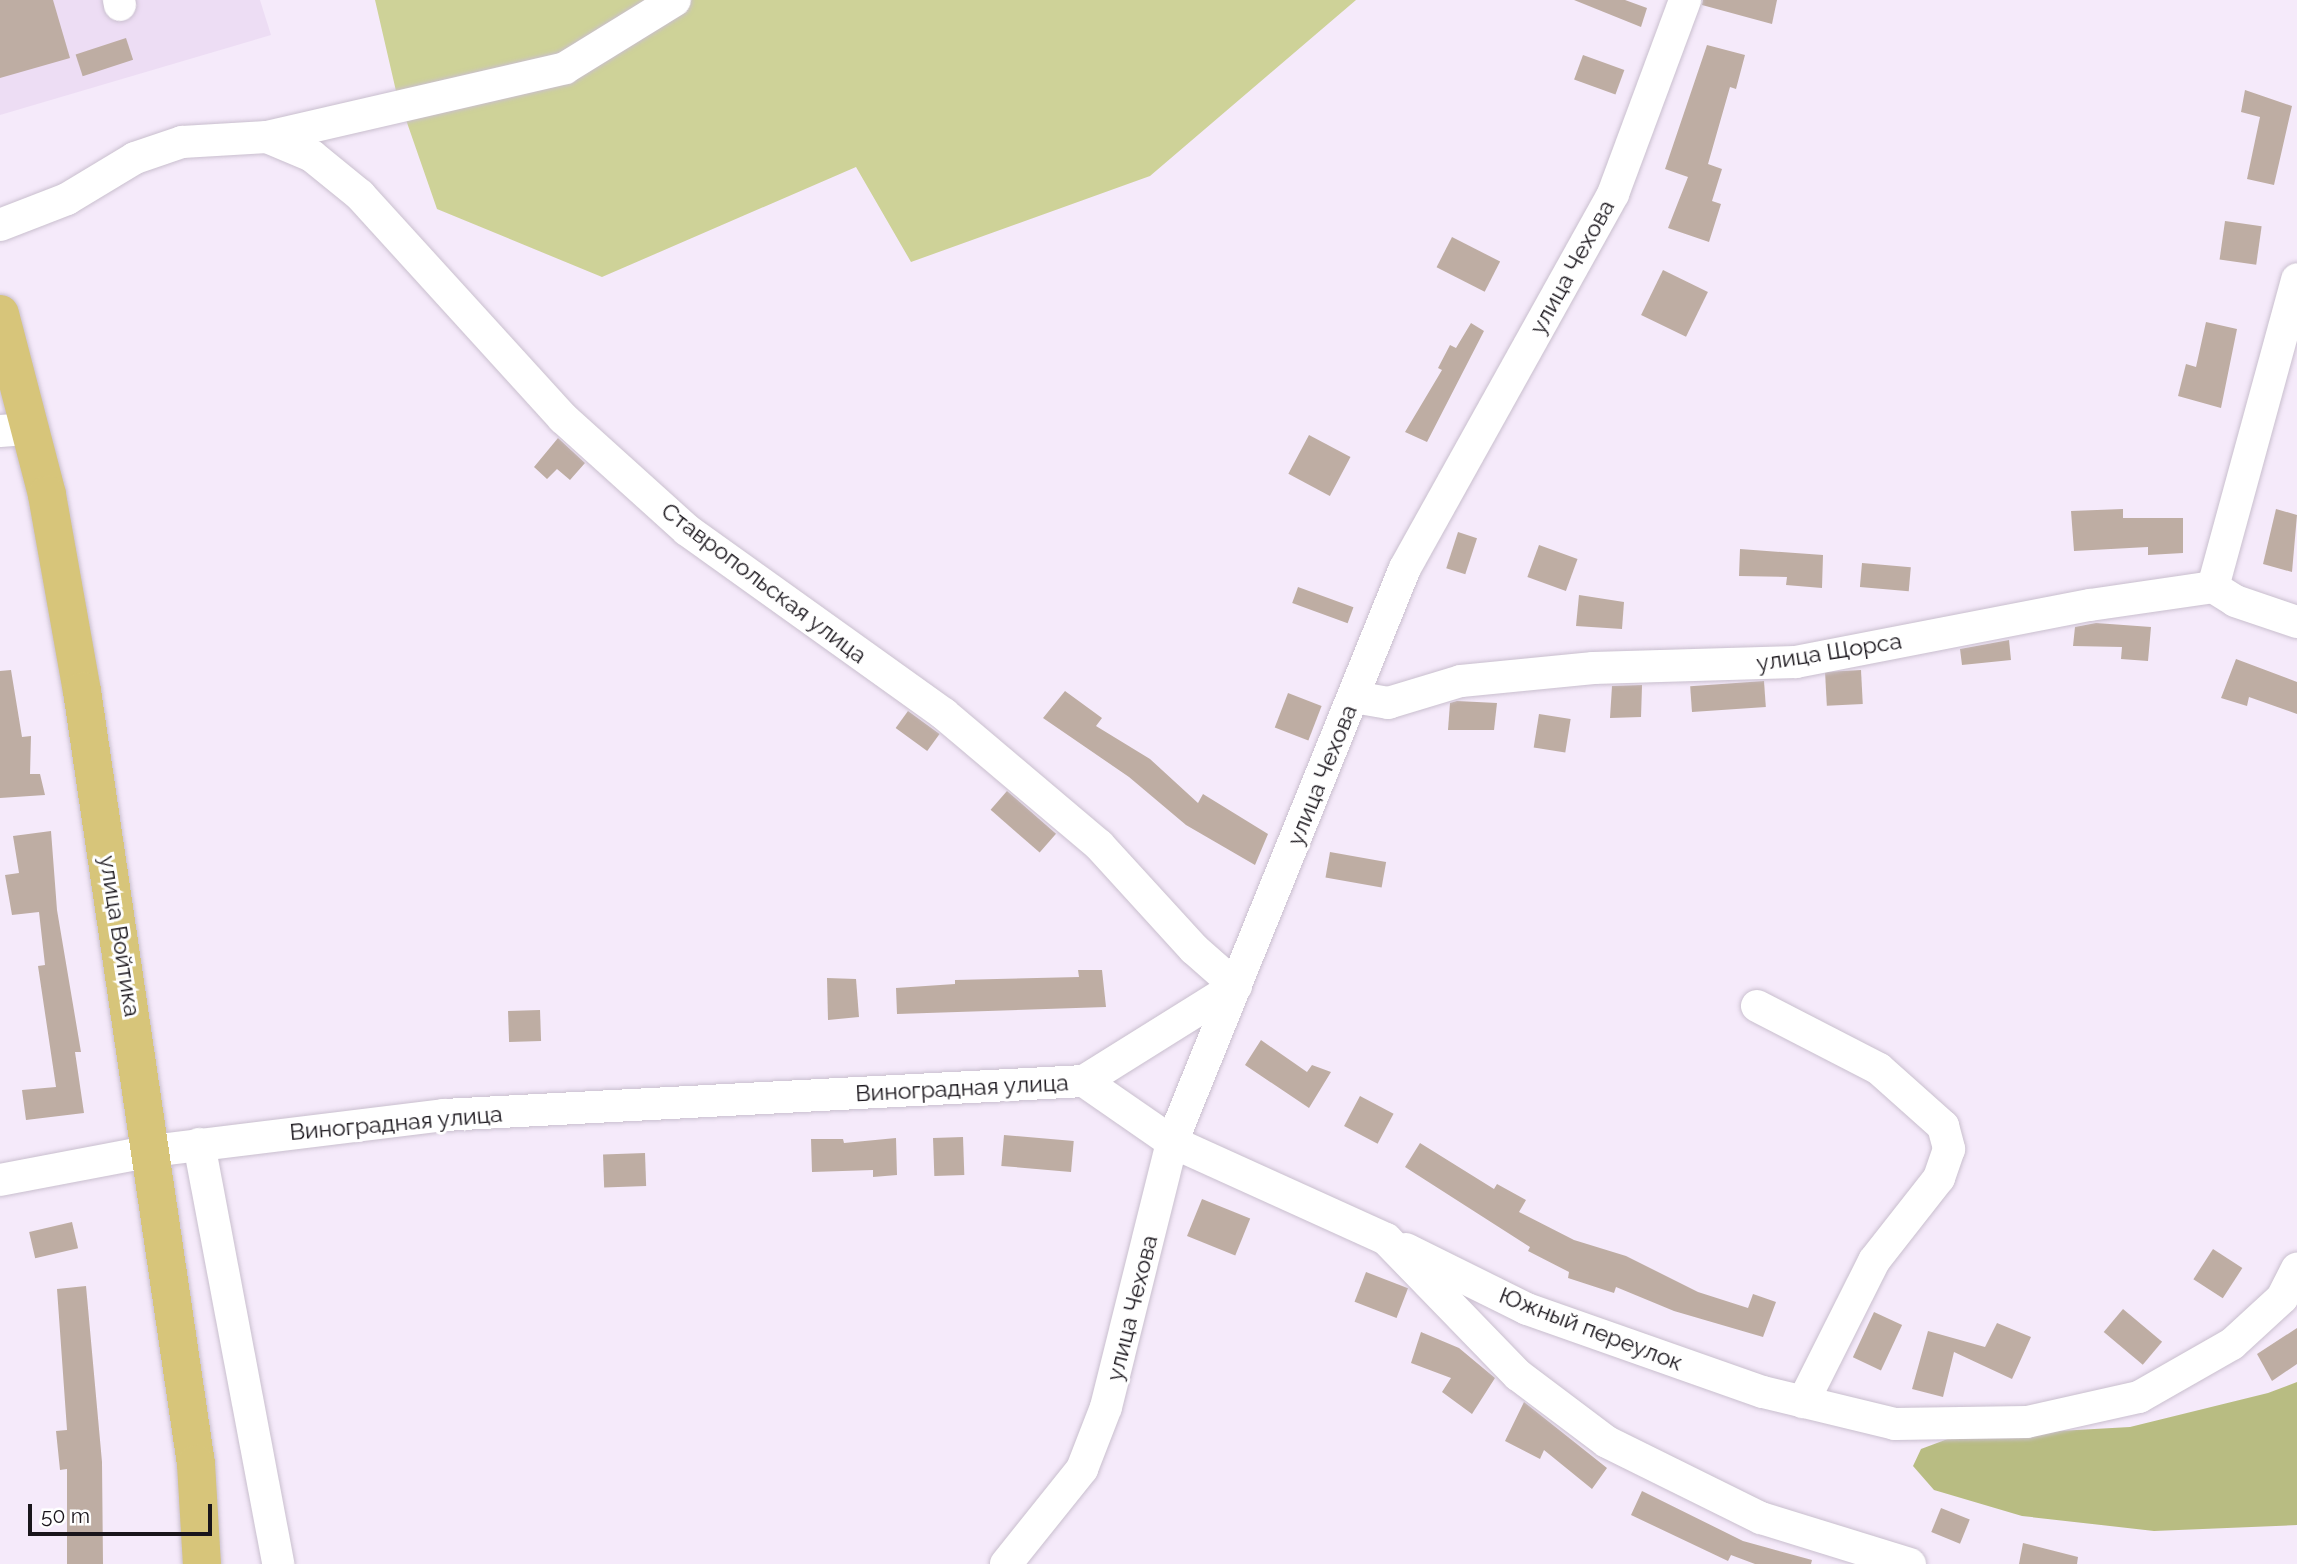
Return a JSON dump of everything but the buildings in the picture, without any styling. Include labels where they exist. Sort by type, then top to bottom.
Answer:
[{"type":"main road","name":"улица Войтика","points":[[0,314],[15,430],[71,622],[152,1151],[196,1464],[202,1564]]},
{"type":"street","points":[[267,137],[565,68],[675,0]]},
{"type":"street","name":"улица Чехова","points":[[1006,1564],[1082,1469],[1092,1444],[1139,1283],[1172,1142],[1405,568],[1613,194],[1685,0]]},
{"type":"street","name":"Ставропольская улица","points":[[0,225],[67,199],[135,158],[182,142],[267,137],[312,156],[360,195],[563,418],[687,530],[944,713],[1099,845],[1194,949],[1236,986]]},
{"type":"street","points":[[2297,279],[2213,587],[2235,601],[2297,622]]},
{"type":"street","name":"улица Щорса","points":[[1354,697],[1388,702],[1461,681],[1593,668],[1796,662],[2090,605],[2213,587]]},
{"type":"street","points":[[1084,1082],[1236,986]]},
{"type":"street","points":[[1757,1006],[1880,1069],[1943,1126],[1949,1149],[1939,1178],[1874,1261],[1803,1402]]},
{"type":"street","name":"Виноградная улица","points":[[0,1180],[199,1144],[444,1115],[1084,1082],[1172,1142],[1386,1239],[1518,1375],[1607,1442],[1761,1518],[1910,1564]]},
{"type":"street","points":[[199,1144],[278,1564]]},
{"type":"street","name":"Южный переулок","points":[[1386,1239],[1527,1309],[1763,1392],[1895,1424],[2027,1422],[2139,1397],[2232,1344],[2282,1298],[2297,1269]]},
{"type":"shaded area","points":[[0,0],[260,0],[271,35],[0,115]]},
{"type":"green space","points":[[375,0],[1356,0],[1150,176],[911,262],[856,167],[602,277],[437,209],[396,91]]},
{"type":"green space","points":[[2297,1382],[2297,1525],[2154,1531],[2022,1516],[1934,1490],[1913,1466],[1921,1449],[1953,1437],[2130,1427],[2268,1393]]}]
